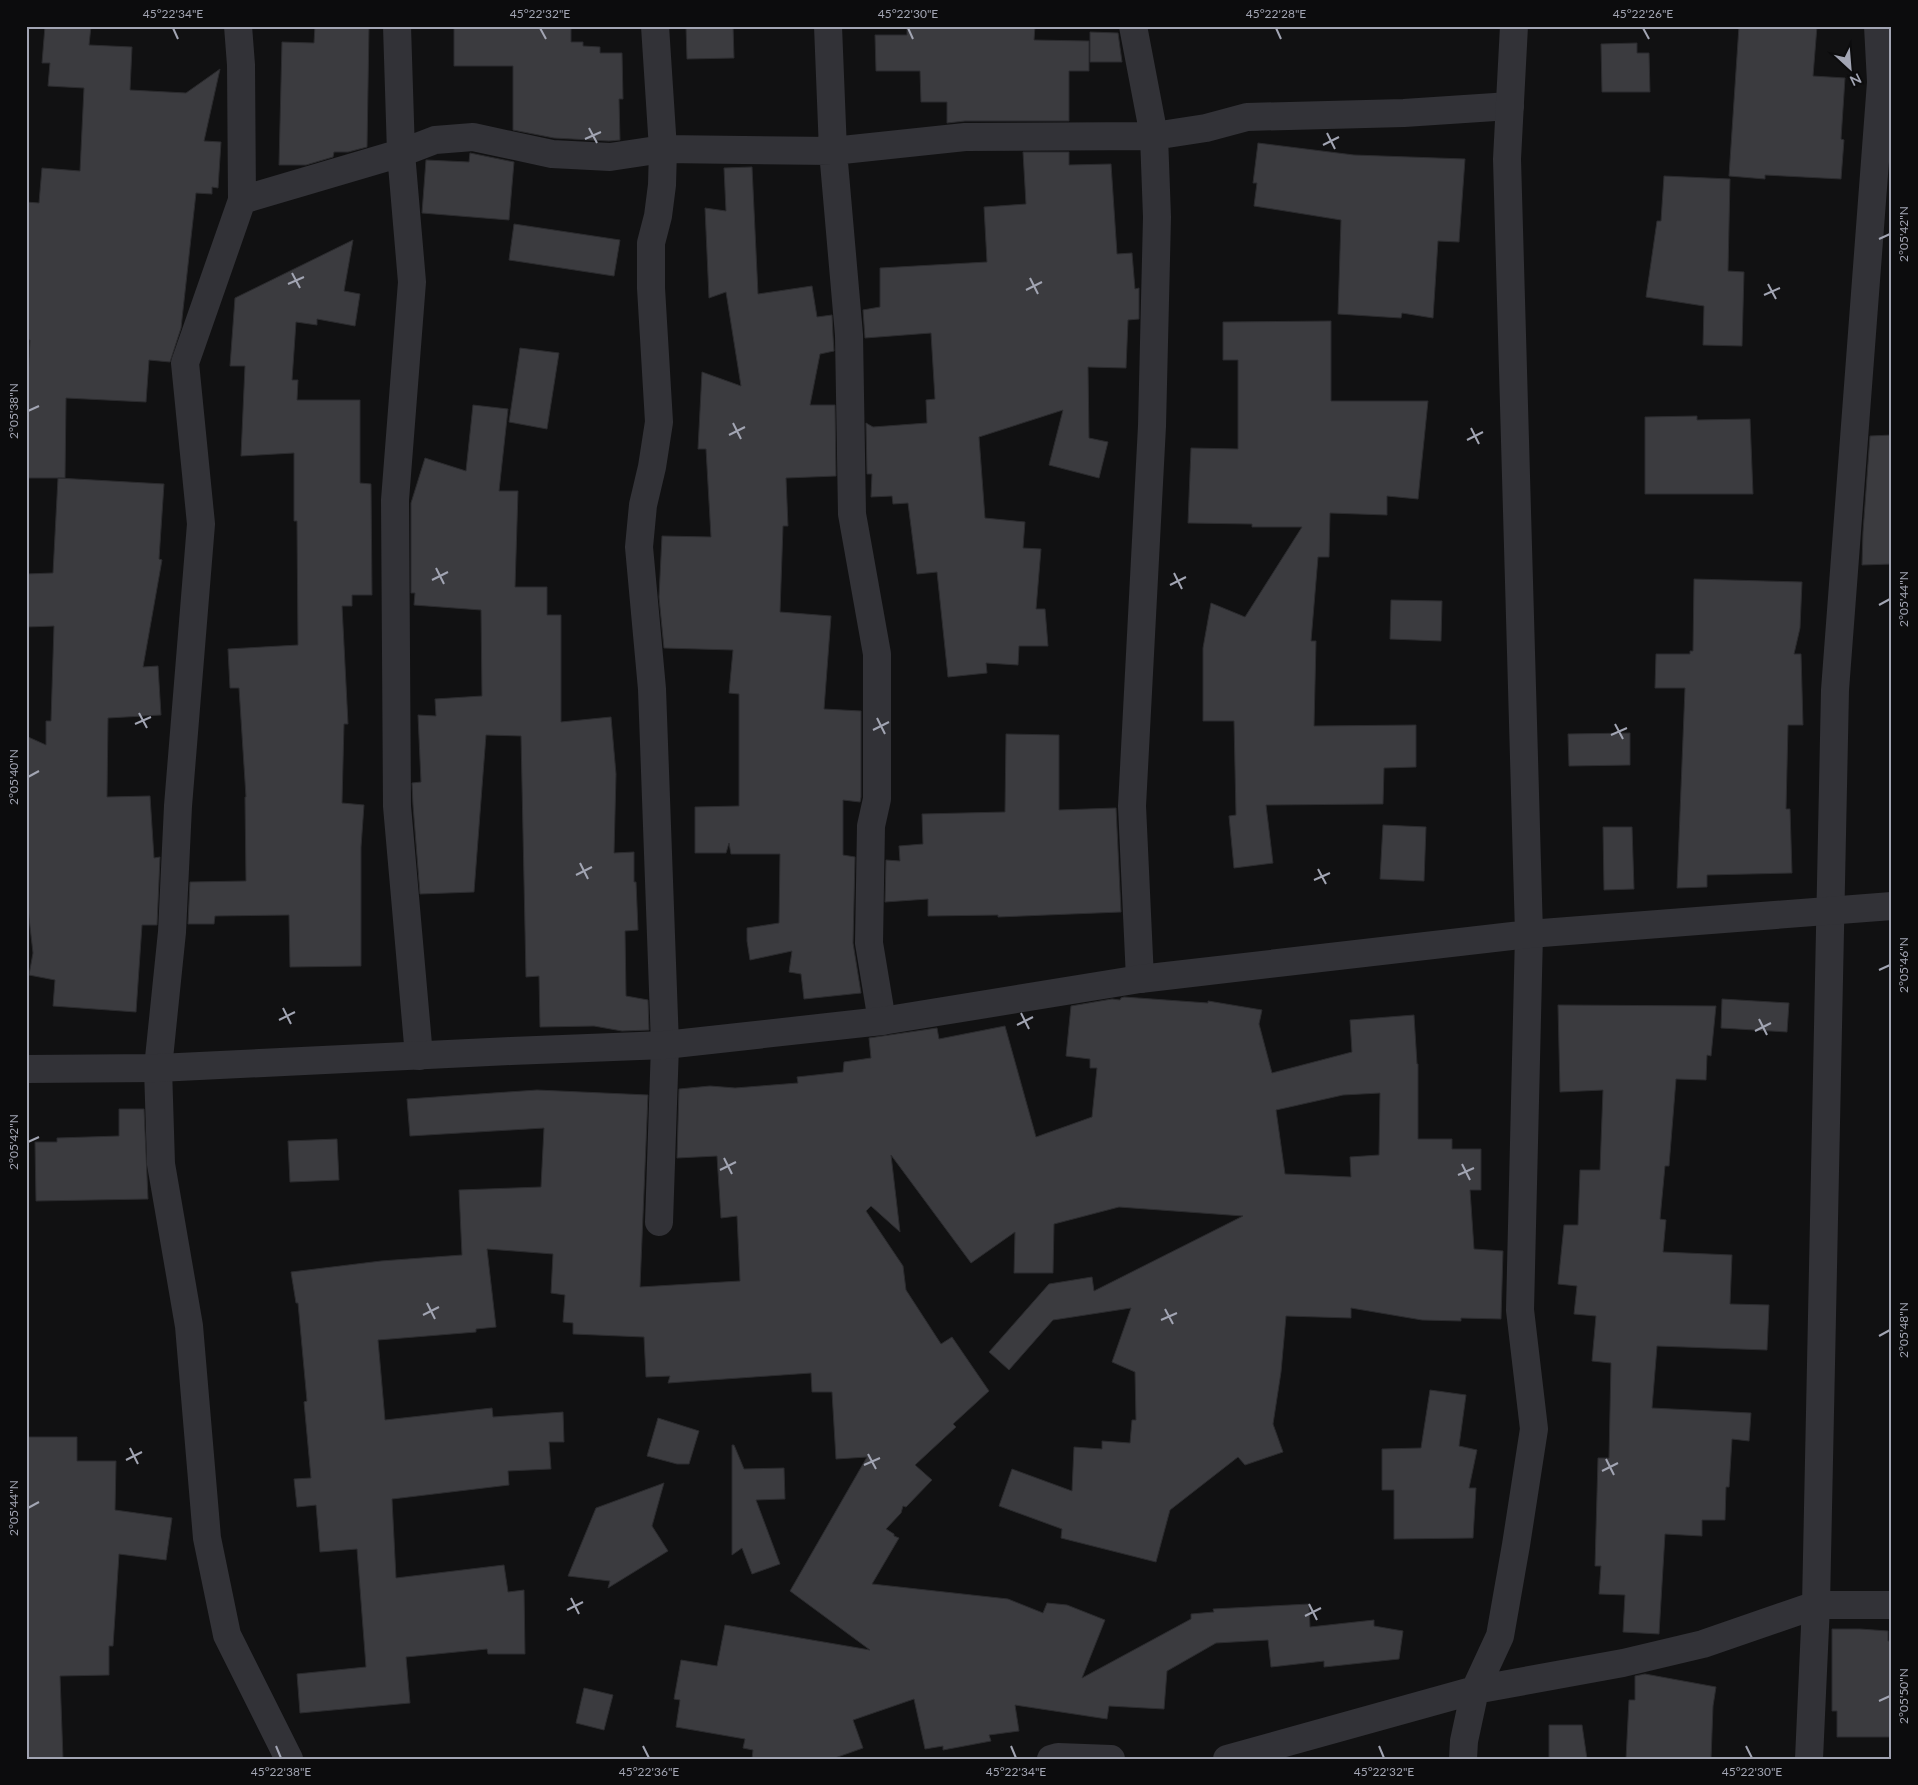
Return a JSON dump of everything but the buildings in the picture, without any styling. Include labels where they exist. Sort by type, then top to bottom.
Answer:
[{"type":"street","points":[[238,26],[241,65],[242,200],[185,363],[201,524],[178,806],[172,932],[158,1068],[161,1164],[189,1326],[207,1538],[227,1635],[289,1759]]},
{"type":"street","points":[[397,26],[400,153],[412,282],[395,500],[397,806],[419,1056]]},
{"type":"street","points":[[655,26],[663,149],[662,185],[658,216],[651,243],[651,288],[660,422],[643,505],[639,547],[652,689],[665,1045],[660,1222]]},
{"type":"street","points":[[828,26],[833,151],[849,335],[852,514],[878,654],[877,799],[871,826],[869,943],[882,1021]]},
{"type":"street","points":[[1133,26],[1154,136],[1157,217],[1152,426],[1132,806],[1140,979]]},
{"type":"street","points":[[1462,1759],[1475,1690],[1500,1636],[1534,1429],[1520,1310],[1529,934],[1507,159],[1514,26]]},
{"type":"street","points":[[1809,1759],[1816,1605],[1835,690],[1881,82],[1878,26]]},
{"type":"street","points":[[242,200],[400,153],[435,140],[473,137],[552,154],[610,157],[663,149],[833,151],[965,137],[1154,136],[1206,128],[1247,116],[1404,113],[1510,106]]},
{"type":"street","points":[[26,1069],[158,1068],[665,1045],[882,1021],[1140,979],[1529,934],[1892,906]]},
{"type":"street","points":[[1227,1759],[1475,1690],[1623,1662],[1703,1644],[1816,1605],[1892,1605]]},
{"type":"street","points":[[1051,1759],[1058,1757],[1103,1757],[1111,1759]]}]
